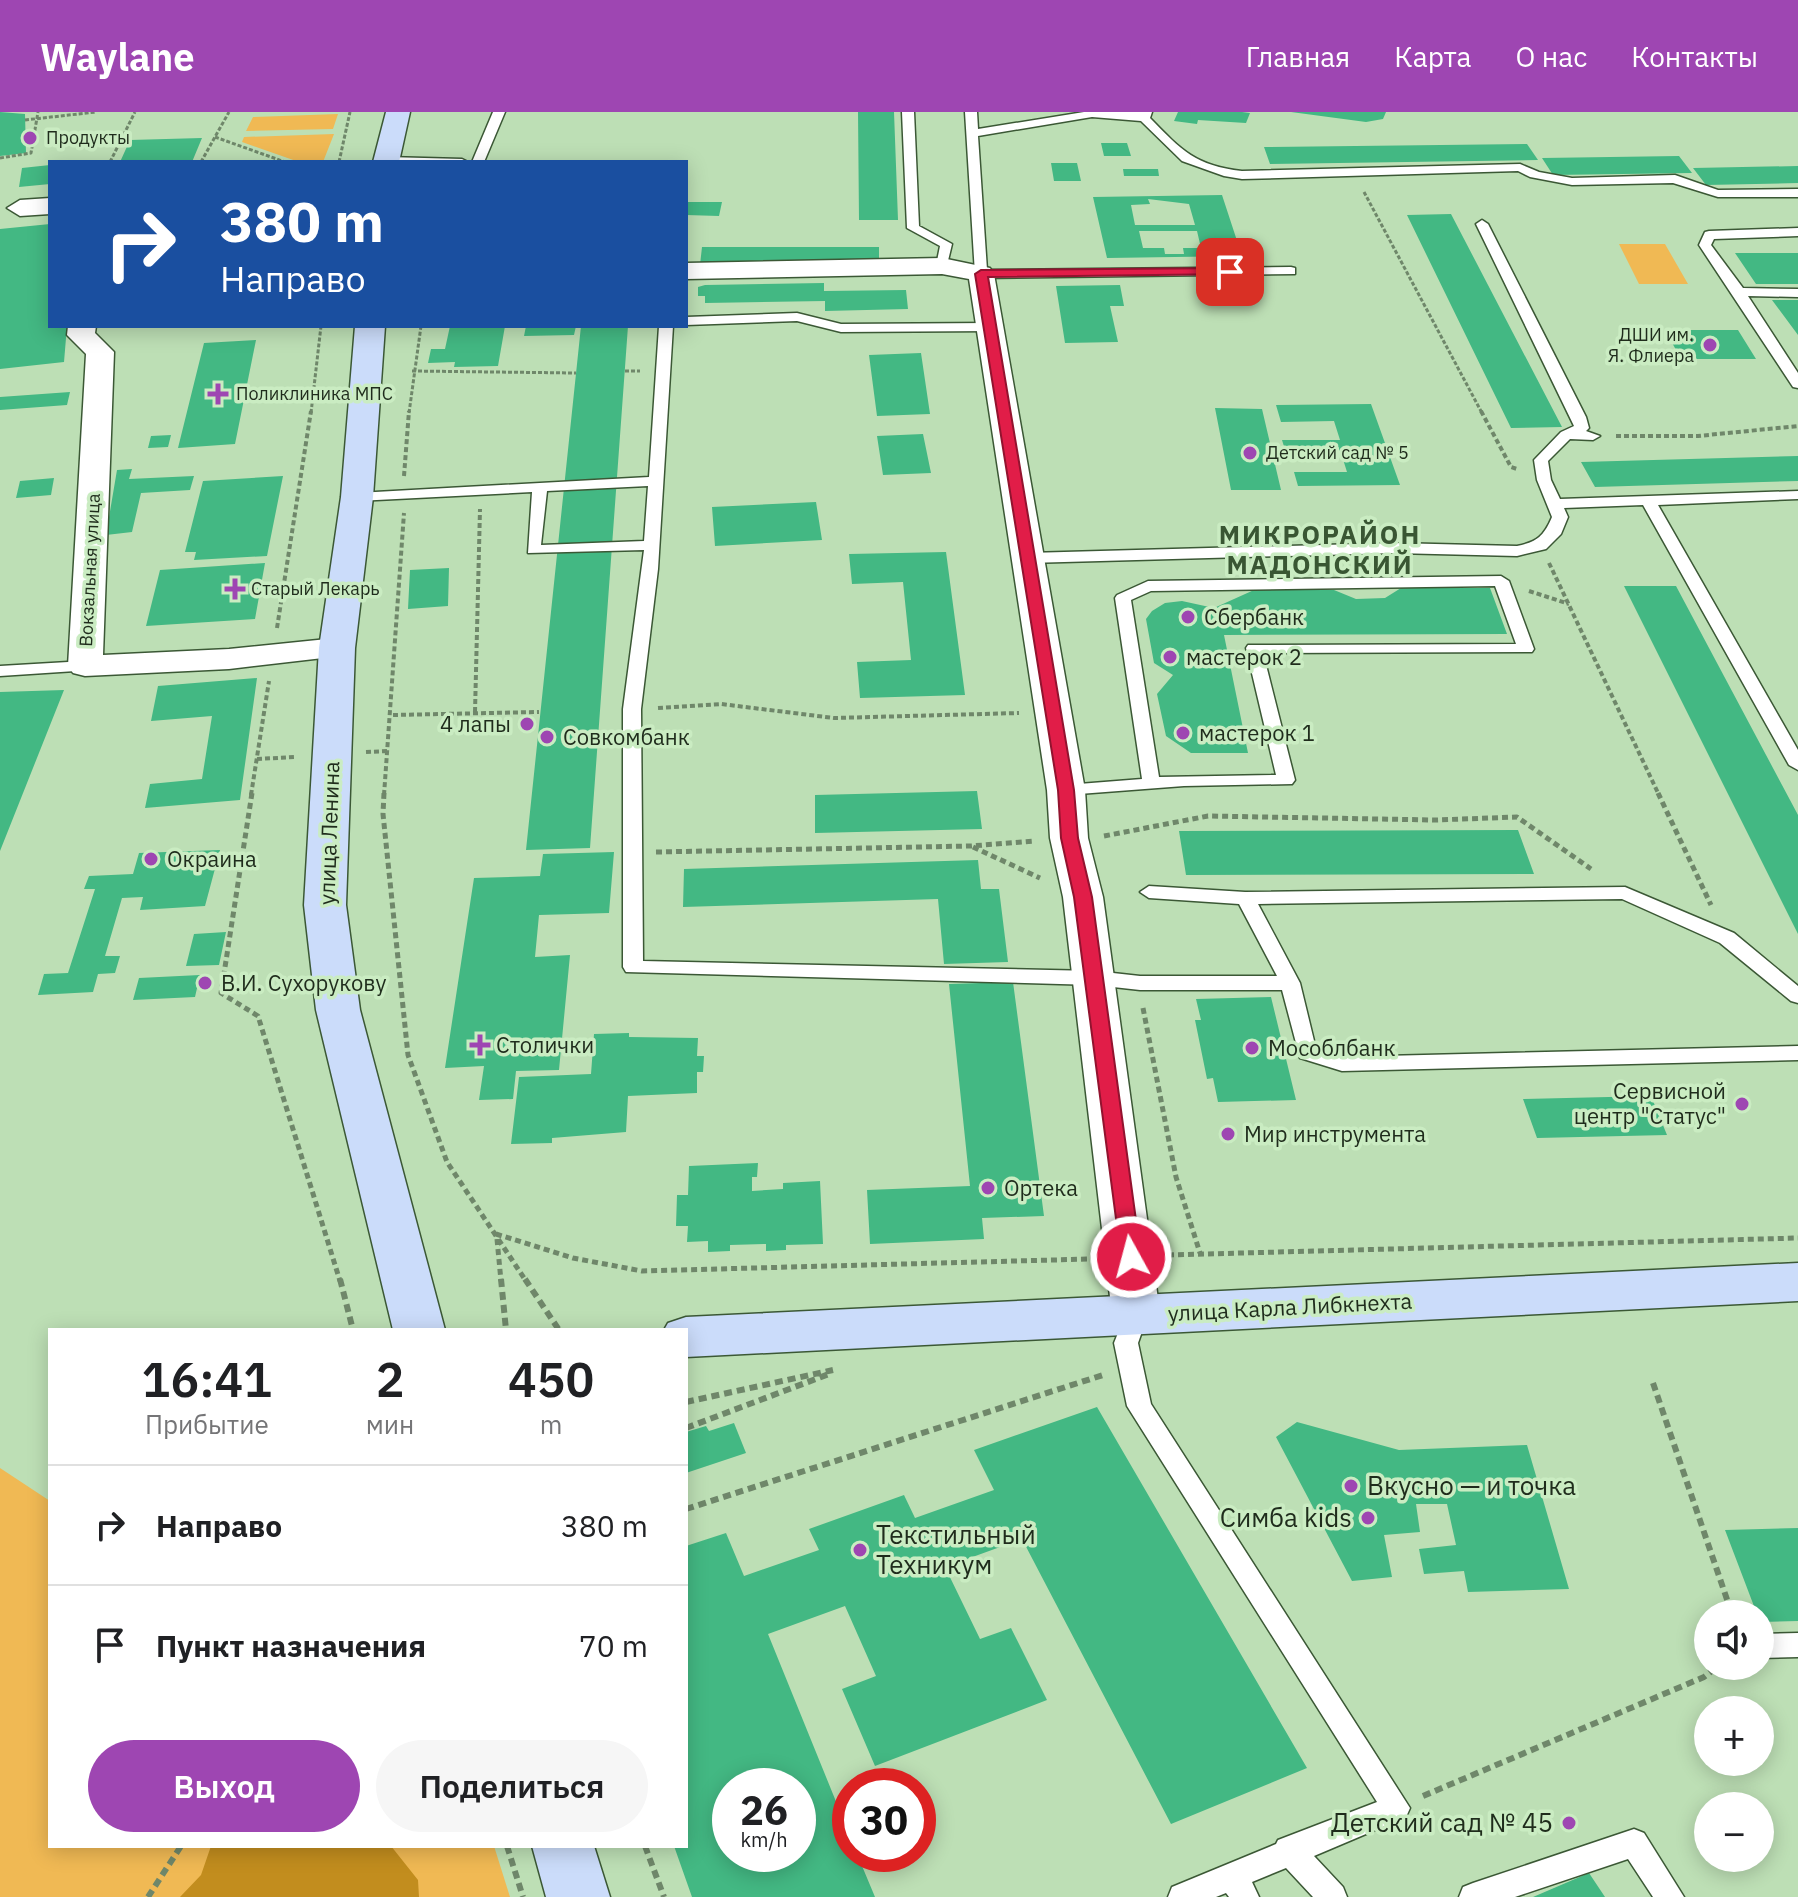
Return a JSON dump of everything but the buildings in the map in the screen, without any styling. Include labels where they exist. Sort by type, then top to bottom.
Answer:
[{"type":"main road","points":[[386,160],[398,112]]},
{"type":"main road","name":"улица Ленина","points":[[370,328],[357,497],[337,648],[325,905],[338,1010],[418,1328]]},
{"type":"main road","name":"улица Карла Либкнехта","points":[[688,1337],[1131,1328],[1798,1282]]},
{"type":"main road","points":[[564,1848],[578,1897]]},
{"type":"street","points":[[7,209],[48,206]]},
{"type":"street","points":[[688,271],[962,253],[991,327],[1066,790],[1069,838],[1095,978],[1131,1328]]},
{"type":"street","name":"Вокзальная улица","points":[[82,328],[81,335],[100,352],[85,666],[229,659],[337,648]]},
{"type":"lane","points":[[479,160],[499,112]]},
{"type":"lane","points":[[908,112],[913,228],[962,253],[1291,271]]},
{"type":"lane","points":[[962,253],[973,133],[971,112]]},
{"type":"lane","points":[[973,133],[1092,114],[1145,115],[1190,164],[1211,172],[1242,175],[1520,167],[1532,175],[1569,181],[1675,179],[1688,188],[1713,193],[1798,193]]},
{"type":"lane","points":[[1028,558],[1394,548],[1517,551],[1541,546],[1553,534],[1560,517],[1544,480],[1541,460],[1566,435],[1582,428],[1482,224]]},
{"type":"lane","points":[[1798,232],[1709,235],[1705,245],[1798,384]]},
{"type":"lane","points":[[1739,292],[1798,293]]},
{"type":"lane","points":[[688,321],[797,317],[841,328],[991,327]]},
{"type":"lane","points":[[666,328],[651,545],[632,709],[635,852],[633,967],[1095,978],[1140,983],[1290,983]]},
{"type":"lane","points":[[1566,435],[1593,436]]},
{"type":"lane","points":[[357,497],[654,481]]},
{"type":"lane","points":[[540,486],[533,550],[651,545]]},
{"type":"lane","points":[[1553,504],[1798,495]]},
{"type":"lane","points":[[1648,500],[1798,765]]},
{"type":"lane","points":[[1066,790],[1151,782],[1286,780],[1254,648],[1526,649],[1501,581],[1148,586],[1123,598],[1151,782]]},
{"type":"lane","points":[[0,671],[85,666]]},
{"type":"lane","points":[[1149,892],[1245,898],[1625,893],[1727,938],[1798,996]]},
{"type":"lane","points":[[1245,898],[1290,983],[1307,1053],[1342,1064],[1798,1053]]},
{"type":"lane","points":[[1131,1328],[1139,1406],[1396,1808],[1288,1850],[1239,1886],[1182,1897]]},
{"type":"lane","points":[[1774,1646],[1798,1645]]},
{"type":"lane","points":[[1473,1897],[1634,1843],[1670,1897]]},
{"type":"lane","points":[[1288,1850],[1333,1897]]},
{"type":"path","points":[[0,158],[31,153],[38,112]]},
{"type":"path","points":[[25,120],[96,112]]},
{"type":"path","points":[[111,160],[135,112]]},
{"type":"path","points":[[202,160],[229,112]]},
{"type":"path","points":[[339,160],[350,112]]},
{"type":"path","points":[[215,137],[279,160]]},
{"type":"path","points":[[1352,170],[1511,467],[1544,480]]},
{"type":"path","points":[[421,328],[412,371],[403,468],[405,494],[393,715],[383,814],[408,1055],[447,1162],[559,1328]]},
{"type":"path","points":[[412,371],[576,373]]},
{"type":"path","points":[[1593,436],[1698,436],[1798,426]]},
{"type":"path","points":[[475,712],[481,490]]},
{"type":"path","points":[[1541,546],[1727,938]]},
{"type":"path","points":[[632,709],[721,704],[834,718],[1052,712]]},
{"type":"path","points":[[393,715],[539,712]]},
{"type":"path","points":[[635,852],[971,846],[1097,838],[1208,816],[1421,820],[1517,817],[1625,893]]},
{"type":"path","points":[[1140,983],[1148,1045],[1176,1177],[1200,1253]]},
{"type":"path","points":[[221,993],[258,1016],[333,1252],[352,1328]]},
{"type":"path","points":[[506,1328],[496,1234],[559,1328]]},
{"type":"path","points":[[688,1508],[1108,1373],[1131,1328]]},
{"type":"path","points":[[688,1427],[849,1366]]},
{"type":"path","points":[[1653,1383],[1727,1600]]},
{"type":"path","points":[[1396,1808],[1696,1680]]},
{"type":"path","points":[[148,1897],[180,1848]]},
{"type":"path","points":[[508,1848],[523,1897]]},
{"type":"path","points":[[646,1848],[664,1897]]},
{"type":"shaded area","points":[[338,114],[333,129],[246,131],[253,117]]},
{"type":"shaded area","points":[[334,134],[324,160],[293,160],[242,142],[244,137]]},
{"type":"shaded area","points":[[1619,244],[1665,244],[1688,284],[1639,284]]},
{"type":"shaded area","points":[[0,1468],[48,1500],[48,1848],[495,1848],[510,1897],[0,1897]]},
{"type":"shaded area","points":[[210,1848],[393,1848],[418,1880],[419,1897],[180,1897],[201,1875]]},
{"type":"place","name":"Продукты","points":[[30,138]]},
{"type":"place","name":"ДШИ им. Я. Флиера","points":[[1710,345]]},
{"type":"place","name":"Поликлиника МПС","points":[[218,394]]},
{"type":"place","name":"Детский сад № 5","points":[[1250,453]]},
{"type":"place","name":"Старый Лекарь","points":[[235,589]]},
{"type":"place","name":"Сбербанк","points":[[1188,617]]},
{"type":"place","name":"мастерок 2","points":[[1170,657]]},
{"type":"place","name":"4 лапы","points":[[527,724]]},
{"type":"place","name":"мастерок 1","points":[[1183,733]]},
{"type":"place","name":"Совкомбанк","points":[[547,737]]},
{"type":"place","name":"Окраина","points":[[151,859]]},
{"type":"place","name":"В.И. Сухорукову","points":[[205,983]]},
{"type":"place","name":"Столички","points":[[480,1045]]},
{"type":"place","name":"Мособлбанк","points":[[1252,1048]]},
{"type":"place","name":"Сервисной центр \"Статус\"","points":[[1742,1104]]},
{"type":"place","name":"Мир инструмента","points":[[1228,1134]]},
{"type":"place","name":"Ортека","points":[[988,1188]]},
{"type":"place","name":"Вкусно — и точка","points":[[1351,1486]]},
{"type":"place","name":"Симба kids","points":[[1368,1518]]},
{"type":"place","name":"Текстильный Техникум","points":[[860,1550]]},
{"type":"place","name":"Детский сад № 45","points":[[1569,1823]]},
{"type":"district","name":"МИКРОРАЙОН МАДОНСКИЙ","points":[[1320,550]]},
{"type":"route","points":[[1131,1257],[1083,897],[1069,838],[1066,790],[981,274],[1230,272]]}]
